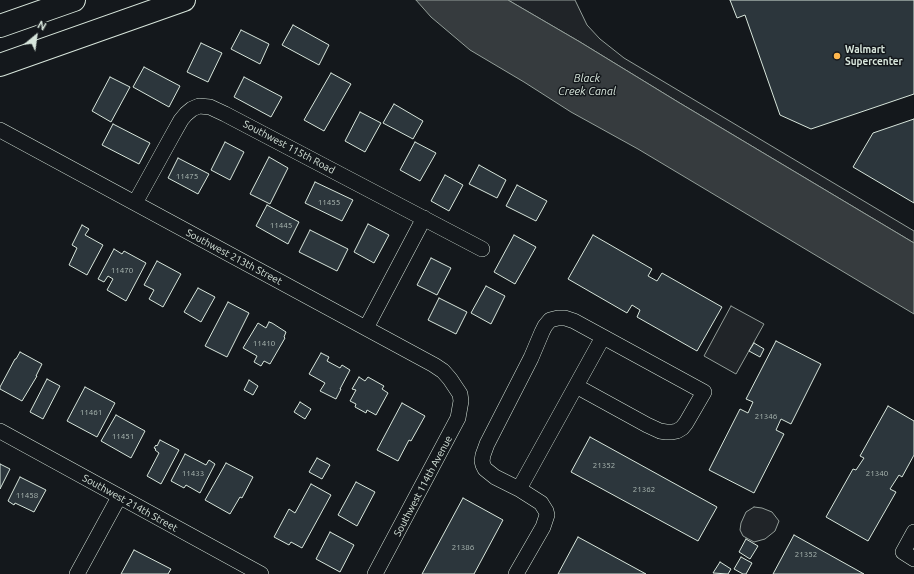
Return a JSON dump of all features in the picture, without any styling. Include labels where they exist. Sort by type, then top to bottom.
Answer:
[{"type":"highway","points":[[0,26],[74,0]]},
{"type":"highway","points":[[0,65],[184,0]]},
{"type":"street","name":"Southwest 115th Road","points":[[135,203],[181,120],[192,109],[199,106],[210,107],[424,218],[482,250]]},
{"type":"street","name":"Southwest 213th Street","points":[[0,130],[434,365],[443,371],[460,394]]},
{"type":"street","points":[[366,328],[424,218]]},
{"type":"street","points":[[516,574],[543,527],[547,515],[546,511],[541,503],[519,489],[495,477],[485,469],[483,465],[483,455],[486,444],[531,358],[545,326],[550,320],[565,318],[574,321],[704,392],[682,428],[677,431],[666,432],[647,425],[576,386]]},
{"type":"street","points":[[519,489],[603,337]]},
{"type":"street","name":"Southwest 114th Avenue","points":[[375,574],[456,425],[460,410],[460,394]]},
{"type":"street","name":"Southwest 214th Street","points":[[0,431],[261,574]]},
{"type":"street","points":[[76,574],[119,497]]},
{"type":"street","points":[[914,532],[903,552],[914,558]]},
{"type":"shaded area","points":[[508,0],[575,0],[587,25],[600,39],[624,58],[914,231],[914,243],[580,42]]},
{"type":"shaded area","points":[[731,306],[764,324],[736,374],[704,356]]},
{"type":"shaded area","points":[[754,507],[772,512],[779,521],[775,531],[765,539],[754,542],[743,536],[740,530],[741,523],[746,512]]},
{"type":"water","name":"Black Creek Canal","points":[[416,0],[508,0],[914,243],[914,314],[638,149],[571,112],[470,50],[431,17]]},
{"type":"building","name":"Walmart Supercenter","points":[[730,0],[914,0],[914,94],[811,129],[780,115],[745,15],[737,18]]},
{"type":"building","points":[[293,25],[329,45],[319,65],[282,45]]},
{"type":"building","points":[[241,30],[269,44],[260,64],[231,49]]},
{"type":"building","points":[[201,43],[222,53],[208,82],[187,72]]},
{"type":"building","points":[[144,67],[180,86],[169,107],[133,87]]},
{"type":"building","points":[[331,73],[351,84],[324,131],[304,120]]},
{"type":"building","points":[[110,77],[130,87],[111,122],[92,111]]},
{"type":"building","points":[[244,77],[282,97],[271,117],[234,97]]},
{"type":"building","points":[[394,104],[423,121],[413,139],[383,123]]},
{"type":"building","points":[[360,112],[381,123],[365,152],[345,141]]},
{"type":"building","points":[[914,119],[914,203],[853,167],[873,133]]},
{"type":"building","points":[[113,124],[150,143],[139,164],[102,145]]},
{"type":"building","points":[[225,142],[244,152],[230,180],[211,170]]},
{"type":"building","points":[[415,142],[436,153],[420,181],[400,170]]},
{"type":"building","points":[[269,157],[288,168],[270,204],[250,194]]},
{"type":"building","points":[[178,158],[209,174],[198,194],[168,178]]},
{"type":"building","points":[[479,165],[506,180],[497,198],[469,184]]},
{"type":"building","points":[[445,175],[463,185],[449,211],[431,201]]},
{"type":"building","points":[[315,182],[353,200],[342,221],[305,203]]},
{"type":"building","points":[[517,185],[547,201],[536,221],[506,206]]},
{"type":"building","points":[[267,205],[299,222],[288,244],[256,226]]},
{"type":"building","points":[[368,224],[389,235],[374,263],[354,252]]},
{"type":"building","points":[[82,225],[89,229],[85,235],[103,245],[87,275],[69,265],[77,248],[72,245]]},
{"type":"building","points":[[310,230],[348,249],[337,271],[299,252]]},
{"type":"building","points":[[514,235],[536,247],[515,284],[494,272]]},
{"type":"building","points":[[593,235],[652,269],[648,276],[657,281],[662,273],[722,307],[697,351],[637,317],[640,310],[632,305],[627,313],[568,279]]},
{"type":"building","points":[[114,249],[122,254],[124,251],[146,263],[126,301],[107,290],[113,279],[108,276],[104,282],[98,279]]},
{"type":"building","points":[[431,258],[451,268],[437,295],[417,285]]},
{"type":"building","points":[[157,261],[181,274],[163,307],[149,299],[154,290],[144,285]]},
{"type":"building","points":[[486,286],[505,296],[491,324],[471,313]]},
{"type":"building","points":[[198,288],[215,297],[201,322],[184,312]]},
{"type":"building","points":[[439,298],[467,312],[456,334],[428,320]]},
{"type":"building","points":[[228,302],[249,313],[227,357],[205,346]]},
{"type":"building","points":[[269,322],[286,332],[285,338],[270,364],[264,361],[261,366],[254,362],[257,356],[243,348],[258,323],[266,328]]},
{"type":"building","points":[[776,341],[821,364],[791,424],[781,419],[776,430],[784,434],[754,493],[709,470],[740,409],[748,413],[753,402],[746,399]]},
{"type":"building","points":[[754,343],[764,349],[760,357],[749,351]]},
{"type":"building","points":[[20,352],[42,364],[37,376],[22,401],[0,389]]},
{"type":"building","points":[[321,353],[329,357],[327,361],[340,368],[342,365],[350,370],[336,399],[320,391],[325,383],[309,374]]},
{"type":"building","points":[[359,377],[365,381],[368,377],[384,386],[382,389],[388,393],[376,415],[367,410],[366,413],[355,407],[356,404],[350,401],[356,390],[352,389]]},
{"type":"building","points":[[47,379],[60,386],[43,419],[30,412]]},
{"type":"building","points":[[249,380],[258,386],[253,395],[244,390]]},
{"type":"building","points":[[85,387],[115,403],[97,437],[67,421]]},
{"type":"building","points":[[300,402],[311,409],[305,419],[294,412]]},
{"type":"building","points":[[402,403],[425,416],[411,441],[409,440],[398,461],[377,450]]},
{"type":"building","points":[[888,406],[914,421],[914,455],[902,477],[899,475],[890,489],[896,492],[868,541],[826,517],[853,469],[856,470],[864,458],[860,456]]},
{"type":"building","points":[[116,415],[145,431],[131,458],[101,441]]},
{"type":"building","points":[[590,437],[717,507],[698,541],[571,472]]},
{"type":"building","points":[[160,440],[179,450],[161,484],[147,476],[159,453],[154,448]]},
{"type":"building","points":[[185,454],[206,465],[209,460],[215,464],[200,493],[186,485],[184,488],[171,481]]},
{"type":"building","points":[[317,458],[330,465],[322,479],[309,472]]},
{"type":"building","points":[[226,463],[253,477],[242,498],[240,497],[230,514],[205,500]]},
{"type":"building","points":[[0,464],[10,469],[0,489]]},
{"type":"building","points":[[20,477],[46,490],[34,512],[15,503],[14,505],[8,501]]},
{"type":"building","points":[[356,482],[375,492],[357,526],[338,515]]},
{"type":"building","points":[[311,484],[331,495],[302,548],[291,542],[289,545],[274,537],[289,509],[295,513]]},
{"type":"building","points":[[463,498],[503,520],[474,574],[422,574]]},
{"type":"building","points":[[330,532],[354,545],[340,572],[316,559]]},
{"type":"building","points":[[794,535],[864,574],[773,574]]},
{"type":"building","points":[[578,537],[646,574],[558,574]]},
{"type":"building","points":[[746,539],[758,546],[750,559],[739,552]]},
{"type":"building","points":[[134,550],[171,569],[168,574],[121,574]]},
{"type":"building","points":[[741,557],[752,563],[746,574],[734,569]]},
{"type":"building","points":[[720,562],[731,569],[728,574],[713,573]]},
{"type":"place","name":"Walmart Supercenter","points":[[837,56]]}]
